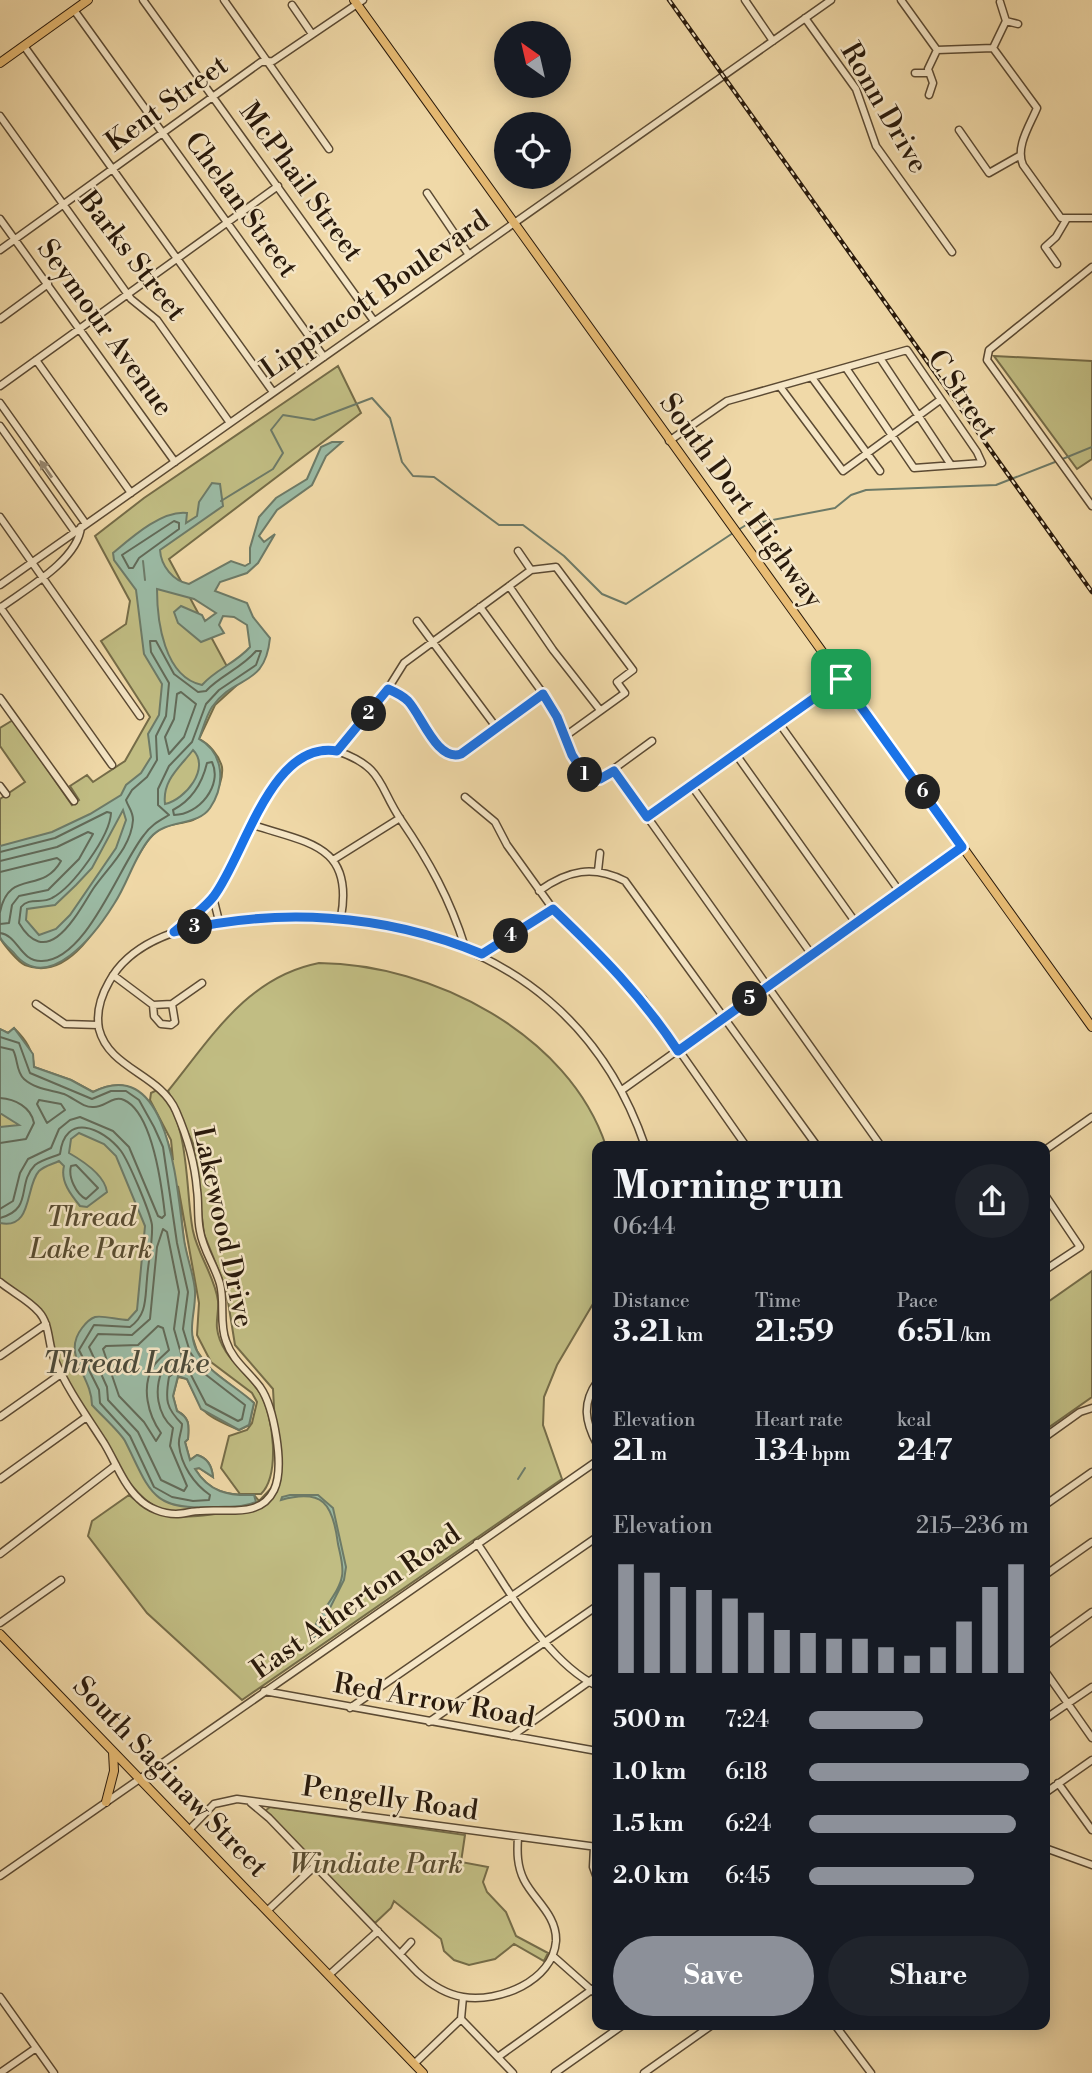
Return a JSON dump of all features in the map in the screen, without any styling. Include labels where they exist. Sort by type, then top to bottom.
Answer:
[{"type":"main road","points":[[0,63],[88,0]]},
{"type":"main road","name":"South Dort Highway","points":[[358,1],[513,224],[1092,1027]]},
{"type":"main road","name":"South Saginaw Street","points":[[0,1634],[423,2073]]},
{"type":"main road","points":[[106,1802],[114,1771],[113,1752]]},
{"type":"street","name":"McPhail Street","points":[[143,0],[374,321]]},
{"type":"street","points":[[223,0],[329,149]]},
{"type":"street","points":[[745,0],[773,41]]},
{"type":"street","name":"Lippincott Boulevard","points":[[0,584],[831,0]]},
{"type":"street","points":[[901,0],[937,50]]},
{"type":"street","name":"Kent Street","points":[[0,250],[213,97],[267,61],[273,61],[358,1]]},
{"type":"street","points":[[993,48],[1006,21],[1000,2]]},
{"type":"street","points":[[292,5],[312,34]]},
{"type":"street","name":"Chelan Street","points":[[74,10],[324,357]]},
{"type":"street","name":"Ronn Drive","points":[[805,18],[856,89],[876,146],[952,252]]},
{"type":"street","points":[[1006,21],[1018,24]]},
{"type":"street","points":[[24,46],[273,392]]},
{"type":"street","points":[[937,50],[993,48]]},
{"type":"street","points":[[960,130],[989,173],[1019,156],[1037,108],[993,48]]},
{"type":"street","points":[[929,95],[933,83],[928,71],[937,50]]},
{"type":"street","points":[[915,73],[928,71]]},
{"type":"street","name":"Barks Street","points":[[0,116],[128,294],[157,320],[230,422]]},
{"type":"street","points":[[1019,156],[1066,220]]},
{"type":"street","points":[[0,386],[278,186]]},
{"type":"street","points":[[427,193],[469,255]]},
{"type":"street","points":[[1066,220],[1092,218]]},
{"type":"street","name":"Seymour Avenue","points":[[0,219],[175,462]]},
{"type":"street","points":[[1056,264],[1045,247],[1056,237],[1066,220]]},
{"type":"street","points":[[1092,267],[1053,296],[987,355],[987,360],[1092,506]]},
{"type":"street","points":[[0,318],[48,285]]},
{"type":"street","name":"C Street","points":[[880,358],[907,350],[978,452],[982,463],[951,466]]},
{"type":"street","points":[[669,441],[727,401],[880,358],[920,415],[951,466],[914,468],[846,368]]},
{"type":"street","points":[[36,360],[131,493]]},
{"type":"street","points":[[813,379],[880,471]]},
{"type":"street","points":[[781,388],[843,471],[940,400]]},
{"type":"street","points":[[0,403],[81,528]]},
{"type":"street","points":[[0,426],[81,528]]},
{"type":"street","points":[[0,517],[140,716]]},
{"type":"street","name":"Lippincott Boulevard","points":[[0,607],[43,577],[79,541],[81,528]]},
{"type":"street","points":[[518,551],[531,570]]},
{"type":"street","points":[[337,751],[388,689],[404,663],[531,570],[556,567],[633,670],[617,681],[625,693],[564,737]]},
{"type":"street","points":[[509,586],[552,650],[600,710]]},
{"type":"street","points":[[0,607],[112,765]]},
{"type":"street","points":[[480,607],[543,694],[557,717],[572,755],[587,778],[600,779],[652,741]]},
{"type":"street","points":[[417,621],[496,727]]},
{"type":"street","points":[[647,817],[841,679]]},
{"type":"street","points":[[388,689],[407,699],[443,752],[457,755],[543,694]]},
{"type":"street","points":[[1,702],[74,801]]},
{"type":"street","points":[[779,723],[900,892]]},
{"type":"street","points":[[36,1004],[65,1024],[98,1024],[102,997],[113,975],[125,961],[174,932],[213,898],[273,786],[291,765],[315,751],[337,751],[356,759],[377,776],[400,818],[438,876],[465,947]]},
{"type":"street","points":[[735,753],[856,923]]},
{"type":"street","points":[[614,771],[877,1141]]},
{"type":"street","points":[[691,785],[812,955]]},
{"type":"street","points":[[0,786],[6,794]]},
{"type":"street","points":[[465,797],[495,822],[507,845],[553,909],[622,975],[643,999],[742,1141]]},
{"type":"street","points":[[333,860],[400,818]]},
{"type":"street","points":[[253,825],[323,848],[338,865],[343,881],[341,918]]},
{"type":"street","points":[[622,1090],[962,847]]},
{"type":"street","points":[[598,871],[600,853]]},
{"type":"street","points":[[540,891],[565,874],[598,871],[614,876],[633,889],[813,1141]]},
{"type":"street","points":[[213,898],[219,921]]},
{"type":"street","points":[[482,954],[553,909]]},
{"type":"street","points":[[174,932],[244,918],[341,918],[395,928],[482,954],[518,977],[567,1016],[594,1047],[622,1090],[643,1141]]},
{"type":"street","points":[[113,975],[153,1005],[158,1021],[171,1025],[177,1017],[172,1004]]},
{"type":"street","points":[[153,1005],[172,1004],[202,983]]},
{"type":"street","name":"Lakewood Drive","points":[[46,1324],[51,1350],[61,1374],[85,1418],[139,1500],[161,1512],[177,1514],[257,1508],[274,1491],[278,1469],[270,1406],[226,1342],[220,1282],[200,1235],[197,1187],[176,1110],[164,1090],[120,1061],[106,1046],[98,1024]]},
{"type":"street","points":[[1050,1146],[1092,1117]]},
{"type":"street","points":[[1050,1202],[1080,1247],[1050,1267]]},
{"type":"street","points":[[0,1282],[39,1312],[46,1324],[0,1356]]},
{"type":"street","points":[[0,1295],[8,1289]]},
{"type":"street","points":[[0,1417],[61,1374]]},
{"type":"street","points":[[592,1391],[586,1412],[592,1433]]},
{"type":"street","points":[[1050,1433],[1080,1412],[1092,1408]]},
{"type":"street","points":[[0,1479],[85,1418]]},
{"type":"street","name":"East Atherton Road","points":[[0,1876],[592,1464]]},
{"type":"street","points":[[0,1555],[116,1465]]},
{"type":"street","points":[[1050,1501],[1092,1472]]},
{"type":"street","points":[[350,1708],[592,1539]]},
{"type":"street","points":[[1050,1571],[1092,1542]]},
{"type":"street","points":[[477,1543],[545,1642],[566,1664],[592,1684]]},
{"type":"street","points":[[0,1623],[61,1580]]},
{"type":"street","points":[[429,1722],[592,1609]]},
{"type":"street","points":[[1050,1642],[1092,1612]]},
{"type":"street","points":[[1050,1678],[1092,1738]]},
{"type":"street","points":[[512,1736],[592,1680]]},
{"type":"street","points":[[1050,1716],[1092,1686]]},
{"type":"street","name":"Red Arrow Road","points":[[264,1691],[592,1750]]},
{"type":"street","points":[[1050,1789],[1092,1760]]},
{"type":"street","points":[[1058,1783],[1092,1830]]},
{"type":"street","name":"Pengelly Road","points":[[189,1830],[214,1804],[237,1799],[251,1803],[592,1847]]},
{"type":"street","points":[[251,1803],[428,1982],[463,1997],[508,1992],[537,1975],[553,1956],[555,1930],[519,1869],[518,1838]]},
{"type":"street","points":[[1050,1850],[1092,1865]]},
{"type":"street","points":[[267,1910],[315,1866]]},
{"type":"street","points":[[329,1975],[378,1931]]},
{"type":"street","points":[[400,1954],[411,1942]]},
{"type":"street","points":[[553,1956],[592,1988]]},
{"type":"street","points":[[498,2057],[592,1992]]},
{"type":"street","points":[[414,2064],[461,2019],[463,1997]]},
{"type":"street","points":[[2,2002],[54,2073]]},
{"type":"street","points":[[461,2019],[513,2073]]},
{"type":"street","points":[[555,2073],[616,2030]]},
{"type":"street","points":[[645,2073],[705,2030]]},
{"type":"street","points":[[839,2030],[871,2073]]},
{"type":"street","points":[[0,2073],[36,2048]]},
{"type":"green space","points":[[994,356],[1092,361],[1092,459],[1077,469]]},
{"type":"green space","points":[[338,366],[361,413],[169,559],[237,685],[215,705],[199,739],[213,750],[222,767],[214,797],[199,817],[165,827],[150,838],[100,922],[84,944],[66,960],[47,968],[25,965],[11,953],[0,938],[0,799],[25,782],[0,746],[0,728],[13,720],[72,805],[79,800],[70,786],[87,775],[93,782],[125,761],[150,717],[101,641],[126,624],[130,601],[95,536],[144,498]]},
{"type":"green space","name":"Thread Lake Park","points":[[319,963],[362,967],[406,976],[450,992],[491,1013],[529,1039],[561,1070],[588,1106],[604,1141],[592,1141],[592,1306],[557,1365],[544,1397],[543,1425],[562,1479],[242,1700],[147,1613],[88,1536],[92,1521],[129,1495],[156,1512],[169,1515],[195,1516],[240,1511],[166,1510],[156,1507],[143,1497],[114,1462],[86,1416],[56,1357],[42,1312],[0,1279],[0,1029],[8,1033],[14,1028],[18,1032],[30,1050],[34,1067],[71,1080],[93,1092],[111,1086],[125,1086],[138,1092],[156,1114],[173,1160],[171,1140],[150,1100],[151,1093],[157,1090],[168,1102],[176,1118],[185,1156],[193,1231],[216,1292],[219,1338],[228,1355],[260,1393],[269,1416],[273,1460],[267,1485],[261,1494],[240,1494],[221,1468],[229,1436],[247,1430],[252,1423],[257,1402],[252,1393],[211,1362],[197,1335],[199,1303],[178,1186],[184,1242],[195,1292],[190,1329],[197,1351],[210,1369],[254,1403],[249,1425],[239,1430],[210,1416],[201,1406],[187,1379],[178,1377],[173,1396],[177,1411],[188,1422],[188,1439],[185,1442],[190,1460],[197,1455],[201,1456],[212,1469],[213,1477],[199,1468],[195,1469],[200,1477],[220,1491],[236,1495],[254,1495],[259,1501],[278,1481],[273,1389],[235,1345],[226,1289],[204,1234],[193,1143],[168,1091],[233,1012],[271,981],[294,970]]},
{"type":"green space","points":[[1092,1271],[1092,1397],[1050,1426],[1050,1300]]},
{"type":"green space","name":"Windiate Park","points":[[270,1807],[465,1835],[461,1862],[488,1867],[483,1882],[487,1892],[506,1912],[516,1936],[548,1953],[544,1961],[514,1944],[495,1959],[469,1965],[454,1960],[444,1951],[441,1939],[394,1901],[391,1908],[375,1923],[265,1811]]},
{"type":"water","points":[[332,442],[342,442],[326,456],[312,485],[277,510],[259,536],[264,542],[275,534],[258,563],[247,573],[220,582],[215,591],[247,603],[253,617],[270,638],[262,665],[256,673],[230,689],[212,707],[199,739],[214,752],[220,770],[219,789],[210,808],[198,818],[165,828],[150,838],[106,916],[70,956],[41,968],[27,964],[0,937],[0,846],[52,832],[90,814],[121,795],[126,785],[141,773],[151,757],[148,734],[159,715],[162,684],[144,654],[136,590],[114,560],[113,553],[158,520],[177,513],[187,513],[186,523],[197,516],[199,502],[212,483],[220,484],[223,506],[160,550],[163,562],[173,576],[189,584],[231,561],[245,566],[250,563],[250,548],[259,517],[276,498],[307,479],[321,447]],"holes":[[[157,589],[194,599],[216,613],[205,621],[202,615],[181,606],[174,612],[178,623],[201,642],[224,633],[219,625],[223,616],[234,617],[247,625],[250,647],[202,685],[189,680],[171,660],[165,646]],[[193,750],[199,765],[193,782],[180,796],[165,804],[166,788]],[[123,810],[126,820],[116,848],[70,915],[56,929],[39,935],[26,920],[27,909],[55,905],[92,868]]]},
{"type":"water","name":"Thread Lake","points":[[14,1028],[33,1054],[34,1067],[71,1080],[93,1092],[119,1085],[139,1092],[154,1109],[165,1133],[173,1162],[185,1245],[194,1285],[193,1341],[207,1365],[254,1403],[249,1425],[239,1430],[201,1409],[187,1379],[178,1376],[173,1396],[177,1411],[188,1422],[188,1439],[185,1442],[190,1460],[197,1455],[201,1456],[212,1469],[213,1477],[199,1468],[195,1469],[200,1477],[220,1491],[236,1495],[254,1495],[256,1502],[240,1506],[192,1507],[164,1501],[147,1484],[123,1437],[92,1405],[91,1394],[76,1357],[76,1338],[84,1325],[95,1317],[128,1320],[137,1310],[145,1226],[116,1156],[104,1144],[79,1133],[71,1139],[69,1153],[98,1175],[107,1192],[87,1207],[80,1206],[67,1188],[64,1166],[59,1161],[39,1171],[27,1205],[18,1220],[0,1223],[0,1127],[19,1125],[0,1113],[0,1029],[8,1033]]},
{"type":"water","points":[[318,1495],[333,1508],[346,1567],[344,1580],[313,1642],[315,1626],[340,1584],[342,1560],[329,1509],[323,1502],[307,1496],[281,1500],[282,1497]]},
{"type":"waterway","points":[[221,501],[273,469],[283,453],[271,430],[283,415],[314,420],[372,398],[390,418],[402,462],[413,476],[434,477],[499,525],[523,525],[564,556],[602,594],[626,604],[733,533]]},
{"type":"waterway","points":[[1060,460],[1092,447]]},
{"type":"waterway","points":[[738,530],[746,525],[835,508],[851,495],[866,490],[996,485],[1055,462]]},
{"type":"waterway","points":[[143,561],[145,580]]},
{"type":"waterway","points":[[518,1479],[525,1468]]},
{"type":"railway","points":[[669,0],[1092,592]]},
{"type":"route","points":[[841,679],[962,847],[678,1051],[643,999],[622,975],[553,909],[482,954],[395,928],[341,918],[244,918],[174,932],[213,898],[229,873],[273,786],[291,765],[315,751],[337,751],[388,689],[407,699],[443,752],[453,755],[461,754],[543,694],[557,717],[572,755],[587,778],[600,779],[614,771],[647,817],[841,679]]}]
